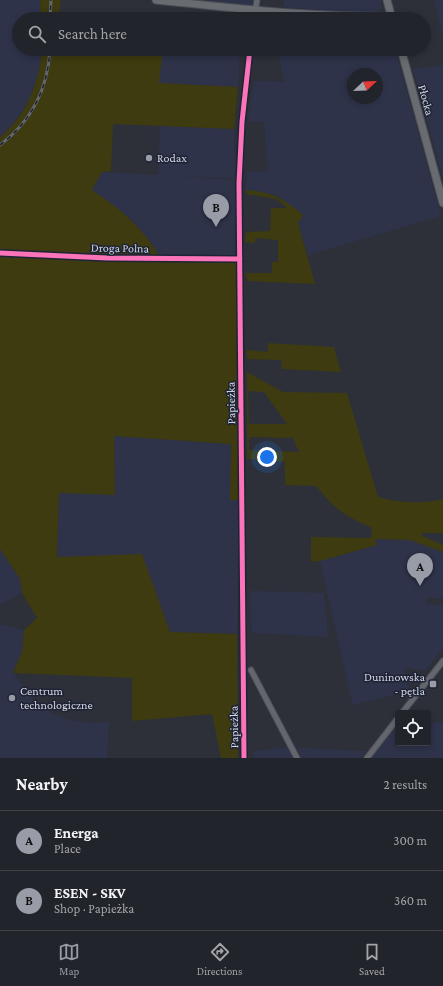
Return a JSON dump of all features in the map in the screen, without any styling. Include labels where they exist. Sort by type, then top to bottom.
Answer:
[{"type":"street","points":[[156,0],[272,12]]},
{"type":"street","points":[[255,11],[257,0]]},
{"type":"street","points":[[387,0],[390,12]]},
{"type":"street","name":"Papieżka","points":[[244,758],[240,159],[242,122],[249,56]]},
{"type":"street","name":"Płocka","points":[[403,56],[443,203]]},
{"type":"street","name":"Droga Polna","points":[[0,253],[107,258],[240,260]]},
{"type":"street","points":[[404,710],[443,661]]},
{"type":"street","points":[[251,670],[258,686],[268,700],[297,758]]},
{"type":"street","points":[[367,758],[395,722]]},
{"type":"shaded area","points":[[0,0],[40,0],[41,12],[12,12],[12,56],[41,56],[39,70],[31,97],[12,125],[0,137]]},
{"type":"shaded area","points":[[40,0],[61,0],[59,12],[41,12]]},
{"type":"shaded area","points":[[200,0],[253,0],[252,6]]},
{"type":"shaded area","points":[[284,0],[380,0],[382,8],[375,12],[346,12],[283,7]]},
{"type":"shaded area","points":[[434,0],[443,0],[443,36]]},
{"type":"shaded area","points":[[41,56],[162,56],[159,83],[238,87],[234,129],[113,124],[111,171],[102,172],[92,190],[129,219],[145,236],[159,255],[236,256],[239,500],[230,500],[231,444],[114,436],[115,495],[59,493],[57,557],[142,554],[170,632],[237,634],[238,758],[221,758],[212,714],[132,721],[132,678],[13,673],[22,651],[24,630],[37,618],[22,593],[20,579],[0,549],[0,137],[18,119],[30,98],[35,86]]},
{"type":"shaded area","points":[[162,56],[240,56],[238,87],[158,83]]},
{"type":"shaded area","points":[[279,56],[397,56],[441,216],[308,255],[298,223],[303,215],[276,195],[246,190],[247,172],[268,171],[264,122],[248,121],[254,81],[284,82]]},
{"type":"shaded area","points":[[443,65],[443,179],[413,69]]},
{"type":"shaded area","points":[[160,126],[234,129],[235,178],[179,176],[234,180],[236,256],[159,255],[146,236],[131,219],[92,190],[102,172],[158,175]]},
{"type":"shaded area","points":[[246,190],[263,192],[277,197],[303,215],[298,223],[315,284],[248,281],[245,273],[272,273],[272,262],[278,262],[278,240],[255,238],[255,243],[245,242],[246,232],[270,231],[271,208],[287,208],[276,199],[246,194]]},
{"type":"shaded area","points":[[268,343],[334,347],[341,372],[282,369],[281,360],[247,359],[247,350],[268,352]]},
{"type":"shaded area","points":[[247,372],[283,392],[347,393],[378,497],[394,501],[410,502],[427,502],[443,499],[443,533],[421,533],[422,536],[443,545],[443,552],[410,540],[375,539],[377,545],[320,561],[311,562],[311,537],[371,538],[372,528],[341,512],[316,486],[285,485],[285,462],[247,459]],"holes":[[[248,391],[264,392],[287,424],[249,424]],[[249,437],[293,438],[299,452],[249,450]]]},
{"type":"shaded area","points":[[114,436],[231,444],[230,500],[239,500],[237,634],[170,632],[153,586],[57,557],[59,493],[115,494]]},
{"type":"shaded area","points":[[375,539],[410,540],[443,552],[443,598],[427,598],[426,604],[443,605],[443,648],[426,670],[404,668],[409,691],[353,705],[320,561],[377,545]]},
{"type":"shaded area","points":[[0,549],[20,579],[22,593],[0,605]]},
{"type":"shaded area","points":[[250,591],[324,593],[328,637],[252,633]]},
{"type":"shaded area","points":[[0,624],[24,630],[22,651],[13,673],[31,698],[53,714],[70,720],[90,723],[109,722],[107,758],[0,758]]},
{"type":"shaded area","points":[[443,722],[443,758],[369,758],[392,728],[395,728],[395,746],[431,746],[431,723]]},
{"type":"shaded area","points":[[289,747],[295,758],[254,758],[254,751]]},
{"type":"shaded area","points":[[296,748],[366,751],[361,758],[301,758]]},
{"type":"railway","points":[[50,12],[51,0]]},
{"type":"railway","points":[[0,145],[21,125],[36,103],[46,77],[50,56]]},
{"type":"cycle path","points":[[244,758],[239,183],[242,122],[249,56]]},
{"type":"cycle path","points":[[0,253],[107,258],[240,259]]},
{"type":"place","name":"Rodax","points":[[149,158]]},
{"type":"place","name":"ESEN - SKV","points":[[216,227]]},
{"type":"place","name":"Energa","points":[[420,586]]},
{"type":"place","name":"Duninowska - pętla","points":[[433,684]]},
{"type":"place","name":"Centrum technologiczne","points":[[12,698]]}]
